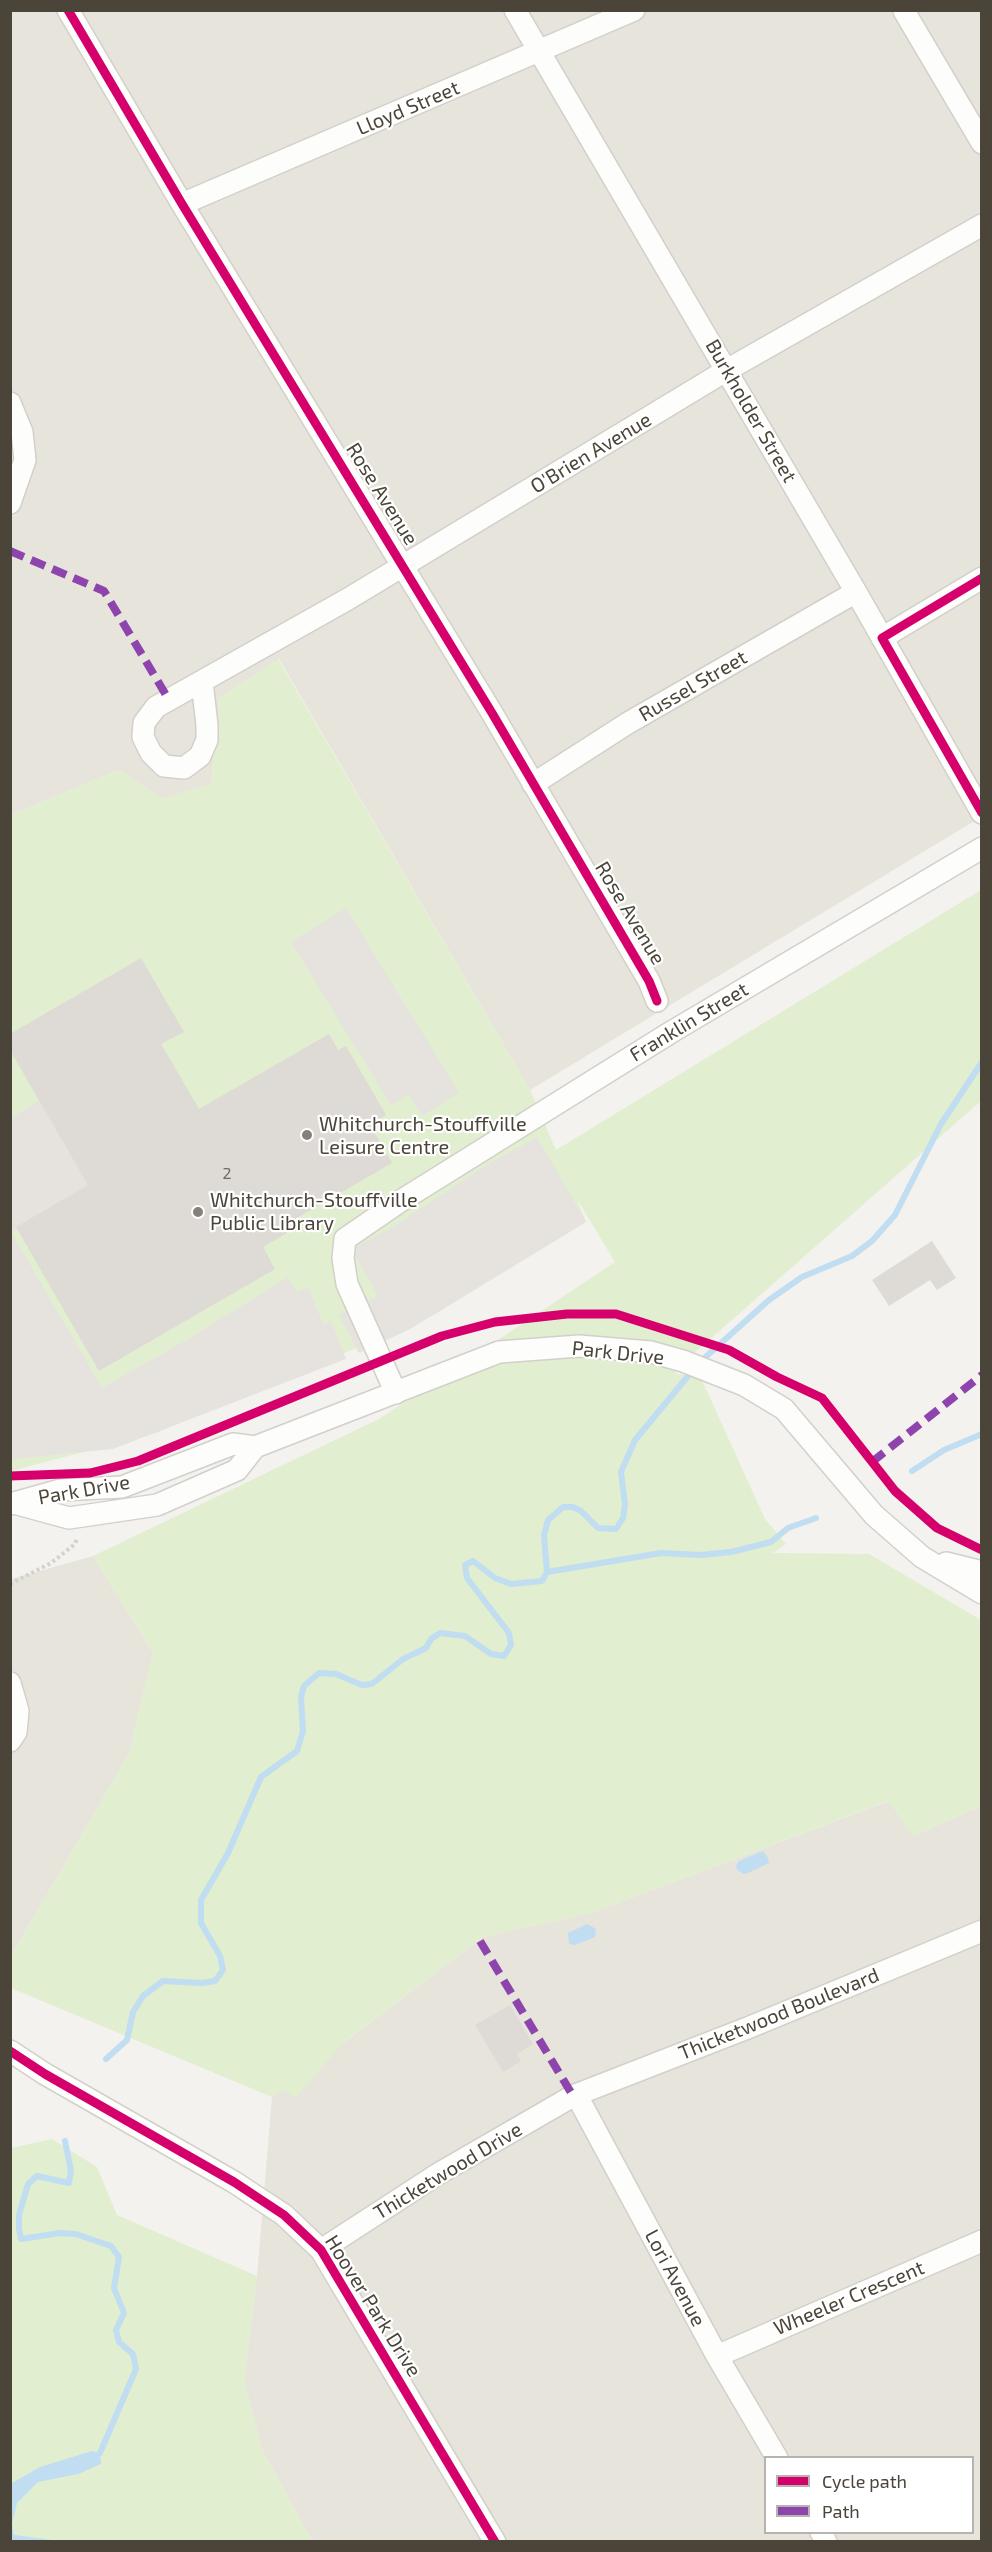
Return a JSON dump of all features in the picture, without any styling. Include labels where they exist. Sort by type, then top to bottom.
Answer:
[{"type":"street","name":"Rose Avenue","points":[[68,10],[182,204],[404,565],[649,981],[657,1001]]},
{"type":"street","name":"Burkholder Street","points":[[515,10],[856,592],[981,813]]},
{"type":"street","name":"Lloyd Street","points":[[182,204],[634,10]]},
{"type":"street","points":[[904,11],[981,143]]},
{"type":"street","name":"O'Brien Avenue","points":[[202,682],[404,565],[727,370],[981,225]]},
{"type":"street","points":[[10,403],[22,432],[25,460],[10,503]]},
{"type":"street","points":[[882,638],[981,578]]},
{"type":"street","name":"Russel Street","points":[[533,784],[628,723],[856,592]]},
{"type":"street","name":"Franklin Street","points":[[396,1393],[347,1284],[343,1258],[345,1239],[399,1202],[673,1031],[981,848]]},
{"type":"street","name":"Park Drive","points":[[12,1503],[60,1490],[122,1487],[233,1444],[255,1447],[499,1352],[579,1346],[651,1352],[683,1361],[744,1385],[784,1409],[874,1515],[922,1557],[981,1593]]},
{"type":"street","name":"Park Drive","points":[[12,1503],[69,1518],[157,1505],[237,1470],[255,1447]]},
{"type":"street","name":"Park Drive","points":[[922,1557],[981,1572]]},
{"type":"street","points":[[10,1683],[18,1710],[16,1732],[10,1741]]},
{"type":"street","name":"Thicketwood Boulevard","points":[[577,2096],[981,1931]]},
{"type":"street","name":"Hoover Park Drive","points":[[10,2051],[45,2074],[234,2182],[284,2215],[321,2250],[495,2541]]},
{"type":"street","name":"Thicketwood Drive","points":[[321,2250],[438,2174],[577,2096]]},
{"type":"street","name":"Lori Avenue","points":[[577,2096],[717,2356],[776,2456]]},
{"type":"street","name":"Wheeler Crescent","points":[[717,2356],[981,2241]]},
{"type":"shaded area","points":[[11,11],[981,11],[981,817],[530,1090],[279,659],[219,698],[211,784],[162,799],[119,770],[11,815]]},
{"type":"shaded area","points":[[346,908],[459,1093],[422,1116],[409,1094],[391,1105],[291,942]]},
{"type":"shaded area","points":[[42,1099],[92,1184],[11,1232],[11,1118]]},
{"type":"shaded area","points":[[537,1137],[586,1222],[410,1329],[359,1353],[339,1315],[378,1296],[352,1249],[391,1228],[485,1166]]},
{"type":"shaded area","points":[[11,1232],[102,1388],[190,1338],[288,1277],[297,1292],[308,1287],[323,1324],[331,1321],[346,1359],[113,1449],[11,1459]]},
{"type":"shaded area","points":[[93,1556],[153,1653],[129,1754],[11,1956],[11,1579]]},
{"type":"shaded area","points":[[889,1801],[913,1836],[981,1806],[981,2541],[312,2541],[262,2450],[244,2381],[257,2276],[272,2097],[483,1937],[591,1913]]},
{"type":"green space","points":[[278,659],[530,1090],[556,1150],[981,890],[981,1101],[675,1370],[677,1374],[701,1378],[765,1519],[786,1544],[773,1553],[869,1554],[981,1620],[981,1806],[913,1836],[888,1801],[591,1913],[483,1937],[344,2042],[296,2097],[281,2090],[272,2097],[11,1988],[11,1956],[129,1754],[153,1653],[93,1556],[379,1419],[615,1262],[577,1199],[586,1222],[432,1316],[156,1433],[11,1471],[11,815],[119,770],[162,799],[211,784],[219,698]]},
{"type":"green space","points":[[52,2139],[97,2167],[117,2215],[257,2276],[244,2381],[262,2450],[312,2541],[11,2542],[11,2148]]},
{"type":"water","points":[[763,1851],[769,1863],[744,1874],[737,1870],[736,1866],[739,1861]]},
{"type":"water","points":[[587,1924],[596,1929],[595,1937],[575,1945],[569,1944],[568,1933]]},
{"type":"water","points":[[92,2451],[100,2453],[101,2464],[78,2474],[38,2482],[17,2503],[12,2523],[14,2535],[60,2541],[11,2541],[12,2483],[40,2467]]},
{"type":"building","points":[[141,958],[184,1032],[161,1044],[199,1109],[329,1034],[338,1050],[346,1046],[386,1115],[370,1125],[392,1163],[290,1222],[294,1229],[263,1247],[275,1269],[99,1371],[16,1227],[88,1185],[10,1050],[10,1034]]},
{"type":"building","points":[[932,1241],[956,1278],[937,1290],[930,1280],[889,1306],[872,1280]]},
{"type":"building","points":[[510,2005],[533,2044],[517,2054],[521,2061],[503,2072],[475,2025]]},
{"type":"waterway","points":[[700,1362],[769,1300],[802,1277],[852,1256],[872,1241],[895,1215],[941,1124],[982,1062]]},
{"type":"waterway","points":[[106,2059],[127,2040],[133,2012],[143,1996],[163,1981],[202,1983],[215,1981],[223,1970],[220,1956],[201,1923],[201,1900],[228,1853],[261,1777],[297,1751],[303,1731],[301,1697],[304,1686],[319,1673],[336,1674],[362,1685],[372,1684],[403,1659],[426,1648],[431,1639],[440,1633],[465,1636],[491,1654],[504,1656],[511,1645],[509,1633],[467,1578],[465,1565],[473,1561],[495,1578],[511,1584],[542,1581],[547,1572],[544,1535],[548,1520],[563,1507],[573,1507],[581,1511],[598,1528],[616,1529],[623,1518],[625,1505],[621,1472],[635,1440],[693,1370]]},
{"type":"waterway","points":[[912,1471],[944,1450],[982,1434]]},
{"type":"waterway","points":[[547,1572],[661,1553],[700,1555],[731,1552],[771,1542],[788,1528],[816,1518]]},
{"type":"waterway","points":[[65,2141],[71,2171],[69,2183],[37,2176],[28,2184],[19,2215],[19,2229],[21,2239],[60,2233],[76,2234],[111,2246],[119,2257],[114,2288],[124,2313],[116,2330],[119,2342],[133,2354],[136,2369],[100,2453]]},
{"type":"marked path","points":[[10,551],[104,591],[169,700]]},
{"type":"marked path","points":[[872,1462],[982,1375]]},
{"type":"marked path","points":[[480,1941],[573,2096]]},
{"type":"cycle path","points":[[68,10],[182,204],[492,713],[649,981],[657,1001]]},
{"type":"cycle path","points":[[982,578],[882,638],[982,813]]},
{"type":"cycle path","points":[[10,1476],[90,1473],[138,1461],[442,1336],[495,1322],[567,1314],[616,1314],[729,1350],[777,1377],[822,1398],[895,1491],[937,1528],[982,1550]]},
{"type":"cycle path","points":[[10,2051],[45,2074],[234,2182],[284,2215],[321,2250],[495,2542]]},
{"type":"place","name":"Whitchurch-Stouffville Leisure Centre","points":[[307,1135]]},
{"type":"place","name":"Whitchurch-Stouffville Public Library","points":[[198,1212]]}]
